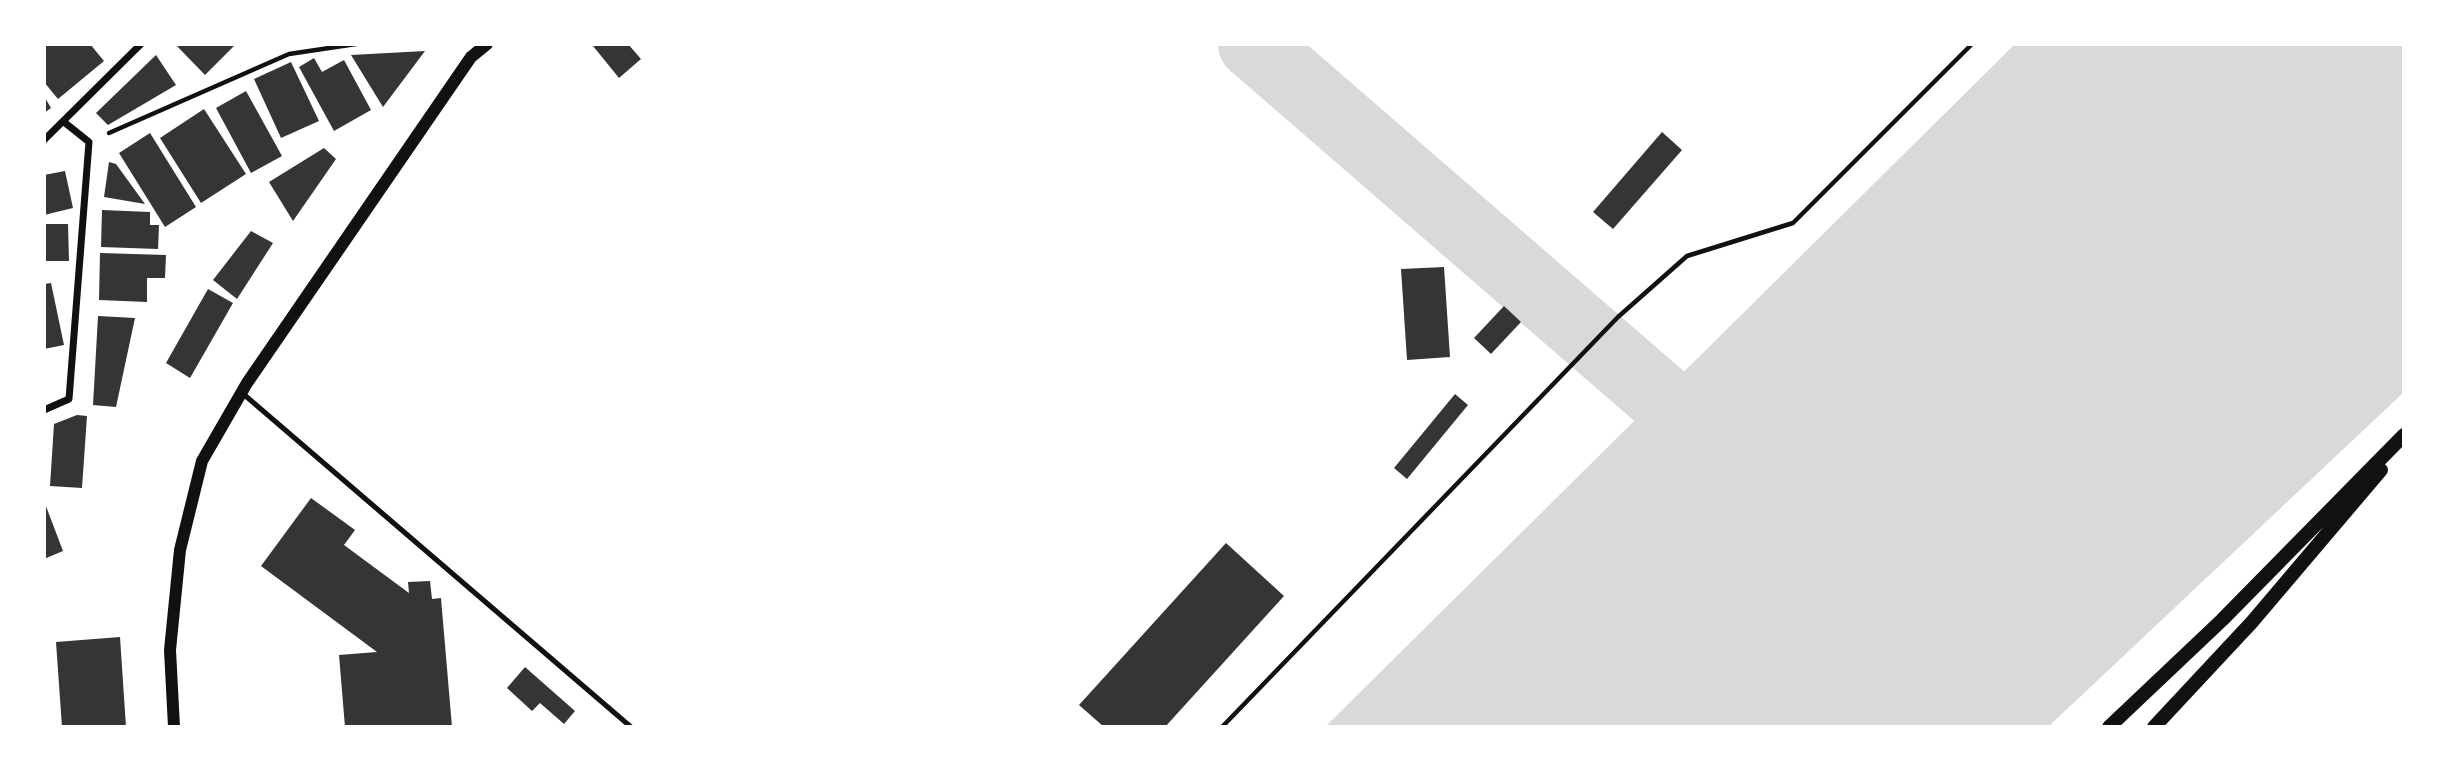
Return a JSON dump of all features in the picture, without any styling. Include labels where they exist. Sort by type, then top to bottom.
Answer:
[{"type":"main road","points":[[2109,727],[2222,620],[2404,435]]},
{"type":"main road","points":[[2154,727],[2261,611],[2404,442]]},
{"type":"street","points":[[44,140],[141,44]]},
{"type":"street","points":[[174,727],[170,650],[180,550],[202,461],[242,392],[471,57],[487,44]]},
{"type":"street","points":[[44,410],[69,399],[89,142],[64,122]]},
{"type":"lane","points":[[242,392],[631,727]]},
{"type":"path","points":[[125,126],[289,54],[356,44]]},
{"type":"path","points":[[1222,727],[1618,317],[1687,256],[1793,223],[1972,44]]},
{"type":"shaded area","points":[[2015,44],[2404,44],[2404,392],[2048,727],[1325,727]]},
{"type":"building","points":[[44,44],[90,44],[104,61],[58,99],[44,82]]},
{"type":"building","points":[[175,44],[236,44],[205,75]]},
{"type":"building","points":[[628,44],[641,59],[619,78],[593,46]]},
{"type":"building","points":[[425,51],[383,107],[351,55]]},
{"type":"building","points":[[156,55],[176,85],[108,125],[96,113]]},
{"type":"building","points":[[314,58],[322,72],[344,60],[371,110],[334,131],[299,67]]},
{"type":"building","points":[[291,62],[319,121],[281,138],[254,79]]},
{"type":"building","points":[[246,91],[282,156],[251,173],[216,108]]},
{"type":"building","points":[[44,96],[51,108],[44,113]]},
{"type":"building","points":[[204,109],[246,174],[201,203],[160,138]]},
{"type":"building","points":[[1662,132],[1682,150],[1613,229],[1593,212]]},
{"type":"building","points":[[150,133],[196,207],[165,227],[119,153]]},
{"type":"building","points":[[324,148],[336,159],[293,221],[269,182]]},
{"type":"building","points":[[109,162],[116,164],[145,204],[104,197]]},
{"type":"building","points":[[65,171],[73,208],[44,215],[44,175]]},
{"type":"building","points":[[102,210],[150,212],[150,225],[159,225],[158,249],[101,247]]},
{"type":"building","points":[[44,224],[68,224],[69,261],[44,261]]},
{"type":"building","points":[[251,231],[273,243],[237,299],[213,280]]},
{"type":"building","points":[[100,253],[166,255],[165,278],[147,278],[147,302],[99,300]]},
{"type":"building","points":[[1444,267],[1450,357],[1407,360],[1401,269]]},
{"type":"building","points":[[51,283],[64,345],[44,349],[44,284]]},
{"type":"building","points":[[208,289],[233,303],[190,378],[166,363]]},
{"type":"building","points":[[1504,306],[1521,322],[1491,354],[1474,338]]},
{"type":"building","points":[[98,316],[135,318],[116,407],[93,405]]},
{"type":"building","points":[[1455,394],[1468,405],[1407,479],[1394,468]]},
{"type":"building","points":[[77,415],[87,416],[82,488],[50,486],[54,424]]},
{"type":"building","points":[[311,498],[355,530],[344,545],[409,593],[408,582],[430,581],[432,599],[441,598],[452,727],[345,727],[339,655],[377,652],[261,566]]},
{"type":"building","points":[[44,501],[63,551],[44,559]]},
{"type":"building","points":[[1226,543],[1284,596],[1165,727],[1104,727],[1079,705]]},
{"type":"building","points":[[120,637],[126,727],[62,727],[56,642]]},
{"type":"building","points":[[525,667],[575,711],[564,724],[540,703],[532,711],[507,688]]},
{"type":"waterway","points":[[1253,44],[1659,396]]}]
